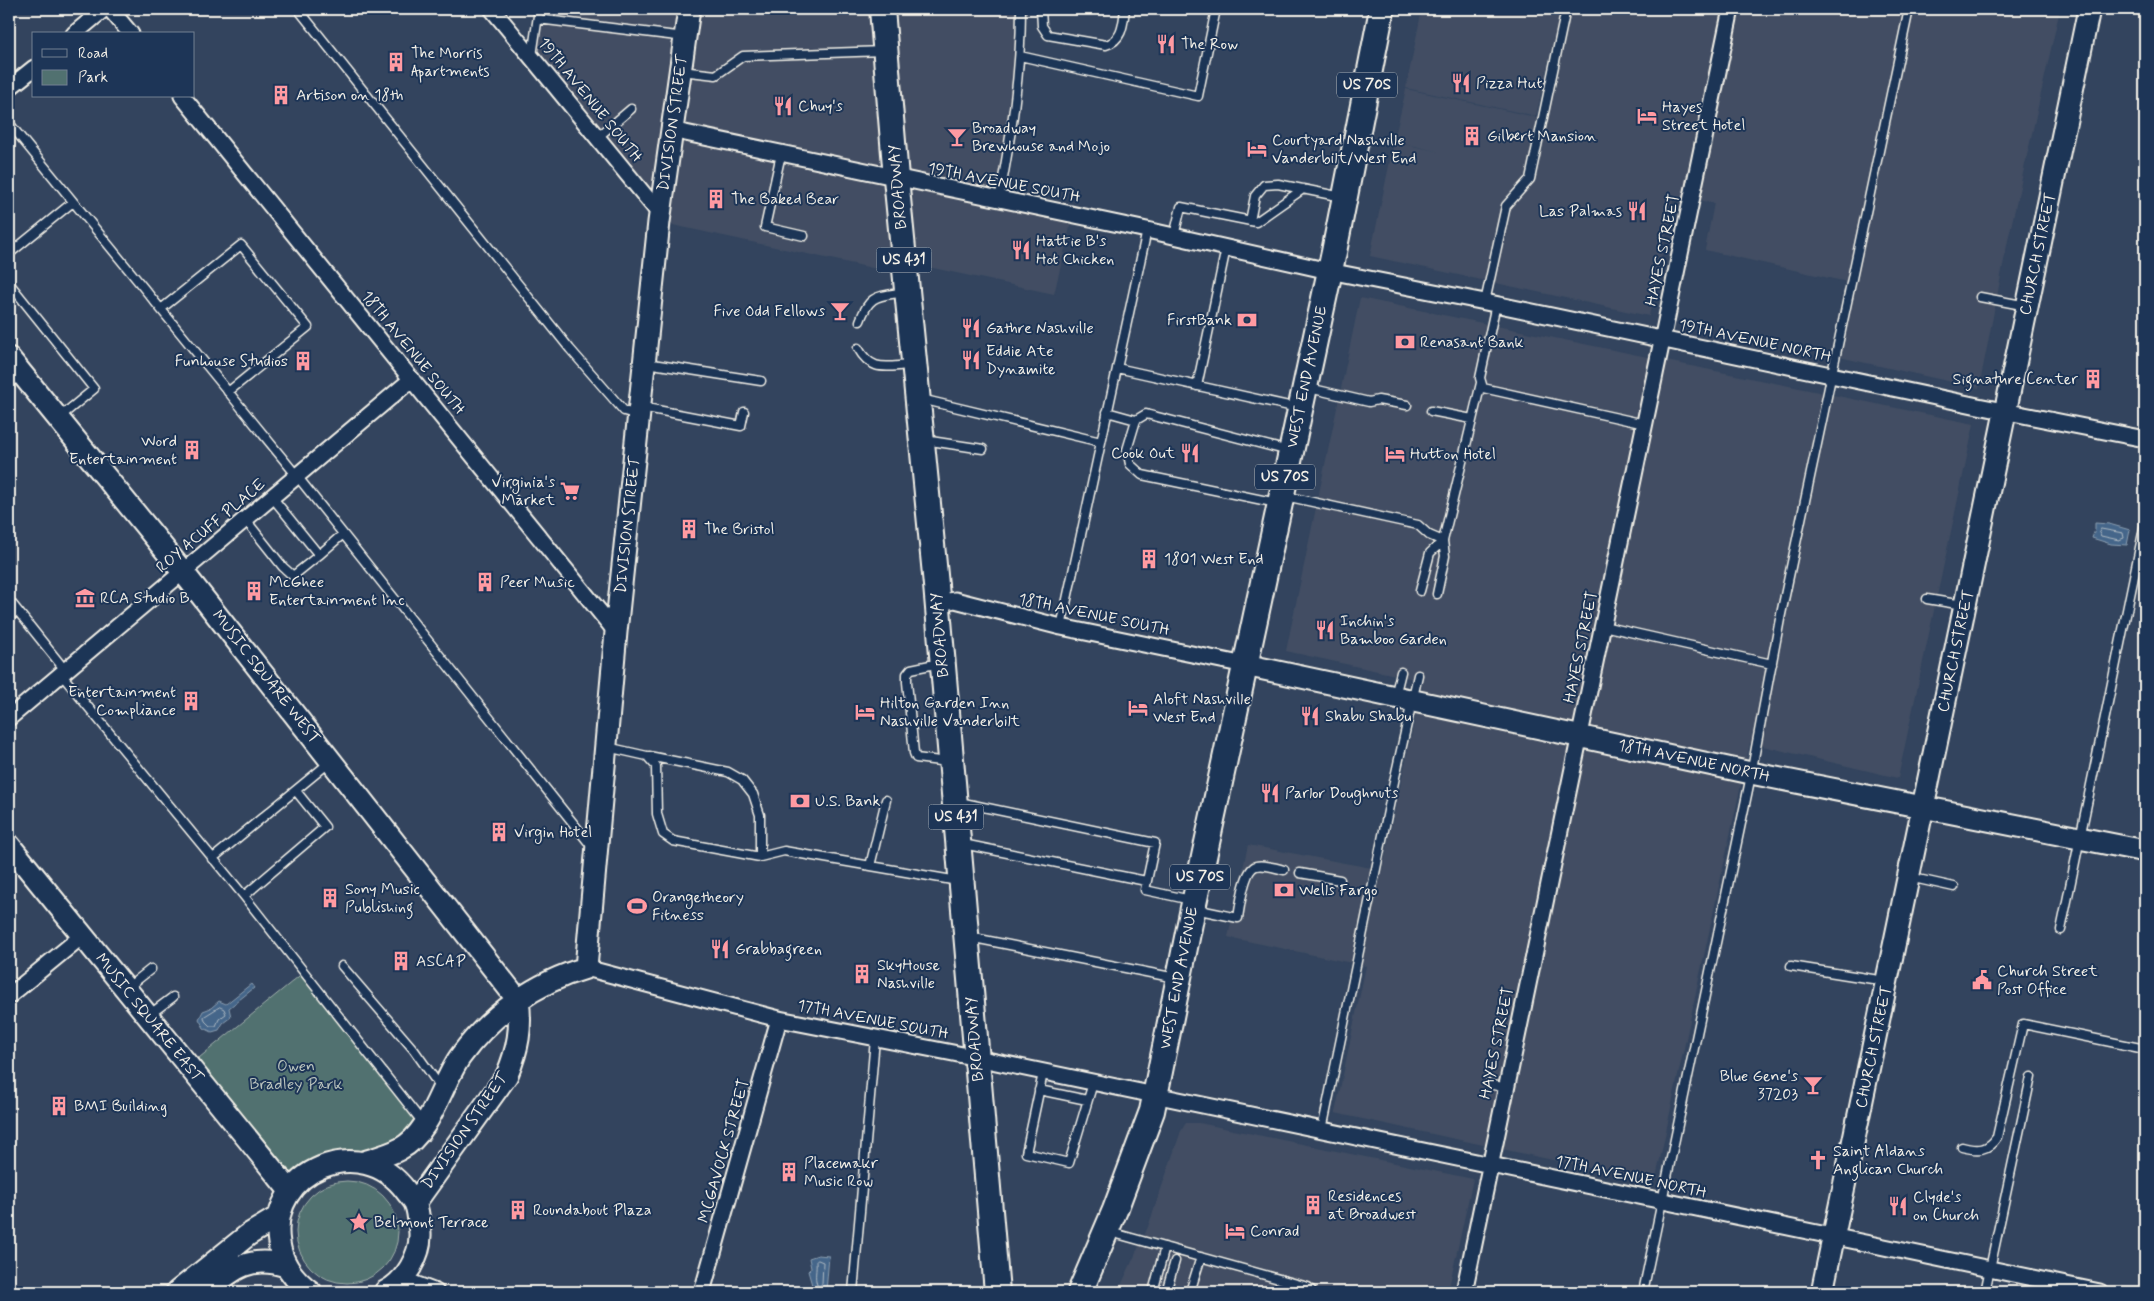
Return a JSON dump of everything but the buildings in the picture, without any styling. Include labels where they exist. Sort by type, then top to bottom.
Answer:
[{"type":"main road","name":"DIVISION STREET","points":[[586,968],[598,854],[616,632],[641,412],[660,214],[689,9]]},
{"type":"main road","name":"BROADWAY","points":[[882,9],[896,178],[919,399],[997,1292]]},
{"type":"main road","name":"CHURCH STREET","points":[[1822,1292],[2089,9]]},
{"type":"main road","name":"WEST END AVENUE","points":[[1080,1292],[1139,1146],[1155,1095],[1329,272],[1378,10]]},
{"type":"main road","name":"MUSIC SQUARE WEST","points":[[9,358],[183,572],[518,1000]]},
{"type":"main road","name":"18TH AVENUE NORTH","points":[[1245,665],[1751,773],[2145,851]]},
{"type":"main road","name":"MUSIC SQUARE EAST","points":[[9,845],[290,1191]]},
{"type":"main road","points":[[364,1162],[401,1148],[414,1138],[424,1124],[460,1057],[492,1021],[518,1000],[554,979],[586,968]]},
{"type":"main road","name":"DIVISION STREET","points":[[415,1202],[507,1075],[514,1059],[521,1023],[518,1000]]},
{"type":"main road","points":[[304,1290],[286,1266],[279,1243],[278,1217],[290,1191],[309,1173],[326,1164],[345,1161],[364,1162],[383,1169],[398,1180],[415,1202],[419,1216],[420,1238],[415,1259],[402,1280],[385,1292]]},
{"type":"main road","points":[[177,1292],[248,1235],[278,1217]]},
{"type":"main road","points":[[205,1292],[225,1276],[246,1264],[270,1261],[286,1266]]},
{"type":"street","points":[[76,32],[104,9]]},
{"type":"street","points":[[110,9],[129,32]]},
{"type":"street","name":"19TH AVENUE SOUTH","points":[[492,9],[660,214]]},
{"type":"street","name":"HAYES STREET","points":[[1464,1292],[1731,9]]},
{"type":"street","points":[[9,88],[32,70]]},
{"type":"street","name":"18TH AVENUE SOUTH","points":[[184,98],[616,632]]},
{"type":"street","name":"19TH AVENUE SOUTH","points":[[671,130],[1147,230],[1329,272]]},
{"type":"street","name":"19TH AVENUE NORTH","points":[[1329,272],[1491,303],[2145,439]]},
{"type":"street","name":"ROY ACUFF PLACE","points":[[9,718],[412,379]]},
{"type":"street","name":"18TH AVENUE SOUTH","points":[[936,602],[954,600],[1061,627],[1245,665]]},
{"type":"street","points":[[9,996],[82,936]]},
{"type":"street","name":"17TH AVENUE SOUTH","points":[[586,968],[779,1019],[1155,1095]]},
{"type":"street","name":"MCGAVOCK STREET","points":[[702,1292],[779,1019]]},
{"type":"street","name":"17TH AVENUE NORTH","points":[[1155,1095],[2100,1292]]},
{"type":"street","points":[[402,1280],[436,1292]]},
{"type":"lane","points":[[298,9],[570,349],[624,411],[741,426],[744,412]]},
{"type":"lane","points":[[532,57],[539,9]]},
{"type":"lane","points":[[999,200],[1014,122],[1020,56],[1021,9]]},
{"type":"lane","points":[[1041,9],[1042,26],[1048,35],[1106,46],[1114,43],[1121,35],[1125,9]]},
{"type":"lane","points":[[1020,56],[1198,96],[1216,9]]},
{"type":"lane","points":[[1437,594],[1445,556],[1443,541],[1480,383],[1506,206],[1530,179],[1566,9]]},
{"type":"lane","points":[[1643,1292],[1909,9]]},
{"type":"lane","points":[[538,19],[685,37]]},
{"type":"lane","points":[[680,70],[716,75],[743,56],[886,51]]},
{"type":"lane","points":[[598,138],[631,109]]},
{"type":"lane","points":[[9,123],[297,476],[598,854]]},
{"type":"lane","points":[[781,154],[765,227],[804,236]]},
{"type":"lane","points":[[1250,221],[1255,196],[1264,185],[1278,184],[1344,198]]},
{"type":"lane","points":[[1174,236],[1181,207],[1256,222],[1303,189]]},
{"type":"lane","points":[[9,254],[73,202]]},
{"type":"lane","points":[[1061,627],[1147,230]]},
{"type":"lane","points":[[161,309],[241,245],[308,327],[228,392]]},
{"type":"lane","points":[[1197,386],[1226,248]]},
{"type":"lane","points":[[9,283],[94,389],[58,418]]},
{"type":"lane","points":[[860,321],[866,306],[875,297],[907,292]]},
{"type":"lane","points":[[1980,297],[2028,306]]},
{"type":"lane","points":[[858,348],[865,360],[876,367],[915,364]]},
{"type":"lane","points":[[646,363],[761,381]]},
{"type":"lane","points":[[1117,368],[1197,386],[1302,398],[1369,402],[1378,400],[1407,405]]},
{"type":"lane","points":[[1480,383],[1483,388],[1645,424]]},
{"type":"lane","points":[[919,399],[1101,442]]},
{"type":"lane","points":[[1431,411],[1472,419]]},
{"type":"lane","points":[[1107,412],[1136,420]]},
{"type":"lane","points":[[1290,452],[1146,414],[1136,420],[1127,450],[1130,464],[1142,475],[1418,525],[1429,535],[1443,541]]},
{"type":"lane","points":[[922,440],[983,449]]},
{"type":"lane","points":[[272,497],[319,555]]},
{"type":"lane","points":[[245,520],[283,567],[293,576],[343,534]]},
{"type":"lane","points":[[2061,930],[2145,523]]},
{"type":"lane","points":[[1420,591],[1430,553],[1443,541]]},
{"type":"lane","points":[[1927,599],[1965,605]]},
{"type":"lane","points":[[9,600],[63,672],[212,859],[244,896],[424,1124]]},
{"type":"lane","points":[[9,617],[17,610]]},
{"type":"lane","points":[[1603,626],[1772,664]]},
{"type":"lane","points":[[942,663],[911,669],[907,674],[907,682],[916,758],[927,761],[951,762]]},
{"type":"lane","points":[[1322,1130],[1403,698],[1401,672]]},
{"type":"lane","points":[[1403,698],[1418,675]]},
{"type":"lane","points":[[607,747],[728,772],[742,780],[753,794],[760,815],[760,857]]},
{"type":"lane","points":[[647,756],[656,766],[657,814],[663,834],[673,841],[760,857],[784,851],[961,882]]},
{"type":"lane","points":[[212,859],[332,761]]},
{"type":"lane","points":[[244,896],[325,827],[296,790]]},
{"type":"lane","points":[[870,866],[886,800]]},
{"type":"lane","points":[[954,801],[1154,843],[1145,890],[1238,918],[1246,879],[1250,870],[1255,866],[1262,866],[1284,870]]},
{"type":"lane","points":[[958,844],[1146,881]]},
{"type":"lane","points":[[1300,873],[1340,880]]},
{"type":"lane","points":[[1909,877],[1954,887]]},
{"type":"lane","points":[[966,937],[1178,979]]},
{"type":"lane","points":[[342,966],[414,1050],[442,1090]]},
{"type":"lane","points":[[1791,966],[1887,982]]},
{"type":"lane","points":[[126,989],[151,969]]},
{"type":"lane","points":[[148,1016],[173,997]]},
{"type":"lane","points":[[1962,1147],[1984,1149],[1990,1146],[1997,1136],[2023,1024],[2145,1049]]},
{"type":"lane","points":[[853,1292],[875,1039]]},
{"type":"lane","points":[[1043,1072],[1026,1153],[1069,1163],[1093,1083]]},
{"type":"lane","points":[[1985,1292],[2031,1077]]},
{"type":"lane","points":[[1489,1084],[1506,1088]]},
{"type":"lane","points":[[1039,1090],[1088,1100]]},
{"type":"lane","points":[[1106,1231],[1308,1287],[1313,1292]]},
{"type":"lane","points":[[1153,1292],[1165,1247]]},
{"type":"lane","points":[[1190,1292],[1201,1257]]},
{"type":"lane","points":[[1166,1292],[1175,1261]]},
{"type":"shaded area","points":[[539,9],[1021,9],[1021,50],[999,199],[1073,215],[1054,294],[905,262],[905,275],[659,222],[532,57]]},
{"type":"shaded area","points":[[1422,9],[1561,9],[1536,116],[1406,88]]},
{"type":"shaded area","points":[[1570,9],[2060,9],[2008,240],[1979,388],[1830,355],[1847,282],[1705,250],[1714,203],[1662,194],[1674,197],[1649,316],[1370,256],[1394,142],[1440,152],[1394,141],[1406,89],[1545,119]]},
{"type":"shaded area","points":[[1360,298],[1974,424],[1898,778],[1750,743],[1655,1182],[1335,1113],[1366,966],[1228,937],[1248,845],[1382,870],[1423,681],[1286,651]]},
{"type":"shaded area","name":"Residences at Broadwest","points":[[1186,1123],[1199,1123],[1473,1179],[1448,1292],[1118,1292],[1148,1227],[1181,1131]]},
{"type":"green space","name":"Owen Bradley Park","points":[[304,972],[420,1119],[393,1143],[288,1176],[194,1062]]},
{"type":"green space","points":[[347,1181],[367,1185],[383,1196],[394,1212],[398,1232],[394,1252],[383,1268],[367,1279],[347,1283],[327,1279],[311,1268],[300,1252],[296,1232],[300,1212],[311,1196],[327,1185]]},
{"type":"water","points":[[2095,523],[2109,524],[2130,530],[2127,545],[2111,544],[2092,538]]},
{"type":"water","points":[[251,984],[254,988],[229,1008],[231,1017],[223,1023],[219,1030],[212,1032],[204,1028],[199,1019],[203,1011],[211,1008],[219,1001],[226,1004]]},
{"type":"water","points":[[818,1255],[829,1256],[826,1292],[814,1292],[808,1271],[811,1268],[809,1258]]},
{"type":"place","name":"The Row","points":[[1166,44]]},
{"type":"place","name":"The Morris Apartments","points":[[396,62]]},
{"type":"place","name":"Pizza Hut","points":[[1461,83]]},
{"type":"place","name":"Artison on 18th","points":[[281,95]]},
{"type":"place","name":"Chuy's","points":[[783,106]]},
{"type":"place","name":"Hayes Street Hotel","points":[[1647,116]]},
{"type":"place","name":"Gilbert Mansion","points":[[1472,136]]},
{"type":"place","name":"Broadway Brewhouse and Mojo","points":[[957,137]]},
{"type":"place","name":"Courtyard Nashville Vanderbilt/West End","points":[[1257,149]]},
{"type":"place","name":"The Baked Bear","points":[[716,199]]},
{"type":"place","name":"Las Palmas","points":[[1637,211]]},
{"type":"place","name":"Hattie B's Hot Chicken","points":[[1021,250]]},
{"type":"place","name":"Five Odd Fellows","points":[[840,311]]},
{"type":"place","name":"FirstBank","points":[[1247,320]]},
{"type":"place","name":"Gathre Nashville","points":[[971,328]]},
{"type":"place","name":"Renasant Bank","points":[[1405,342]]},
{"type":"place","name":"Eddie Ate Dynamite","points":[[971,360]]},
{"type":"place","name":"Funhouse Studios","points":[[303,361]]},
{"type":"place","name":"Signature Center","points":[[2093,379]]},
{"type":"place","name":"Word Entertainment","points":[[192,450]]},
{"type":"place","name":"Cook Out","points":[[1190,453]]},
{"type":"place","name":"Hutton Hotel","points":[[1395,454]]},
{"type":"place","name":"Virginia's Market","points":[[570,491]]},
{"type":"place","name":"The Bristol","points":[[689,529]]},
{"type":"place","name":"1801 West End","points":[[1149,559]]},
{"type":"place","name":"Peer Music","points":[[485,582]]},
{"type":"place","name":"McGhee Entertainment Inc","points":[[254,591]]},
{"type":"place","name":"RCA Studio B","points":[[85,598]]},
{"type":"place","name":"Inchin's Bamboo Garden","points":[[1325,630]]},
{"type":"place","name":"Entertainment Compliance","points":[[191,701]]},
{"type":"place","name":"Aloft Nashville West End","points":[[1138,708]]},
{"type":"place","name":"Hilton Garden Inn Nashville Vanderbilt","points":[[865,712]]},
{"type":"place","name":"Shabu Shabu","points":[[1310,716]]},
{"type":"place","name":"Parlor Doughnuts","points":[[1270,793]]},
{"type":"place","name":"U.S. Bank","points":[[800,801]]},
{"type":"place","name":"Virgin Hotel","points":[[499,832]]},
{"type":"place","name":"Wells Fargo","points":[[1284,890]]},
{"type":"place","name":"Sony Music Publishing","points":[[330,898]]},
{"type":"place","name":"Orangetheory Fitness","points":[[637,906]]},
{"type":"place","name":"Grabbagreen","points":[[720,949]]},
{"type":"place","name":"ASCAP","points":[[401,961]]},
{"type":"place","name":"SkyHouse Nashville","points":[[862,974]]},
{"type":"place","name":"Church Street Post Office","points":[[1982,980]]},
{"type":"place","name":"Blue Gene's 37203","points":[[1813,1085]]},
{"type":"place","name":"BMI Building","points":[[59,1106]]},
{"type":"place","name":"Saint Aldans Anglican Church","points":[[1818,1160]]},
{"type":"place","name":"Placemakr Music Row","points":[[789,1172]]},
{"type":"place","name":"Residences at Broadwest","points":[[1313,1205]]},
{"type":"place","name":"Clyde's on Church","points":[[1898,1206]]},
{"type":"place","name":"Roundabout Plaza","points":[[518,1210]]},
{"type":"place","name":"Belmont Terrace","points":[[359,1222]]},
{"type":"place","name":"Conrad","points":[[1235,1231]]}]
